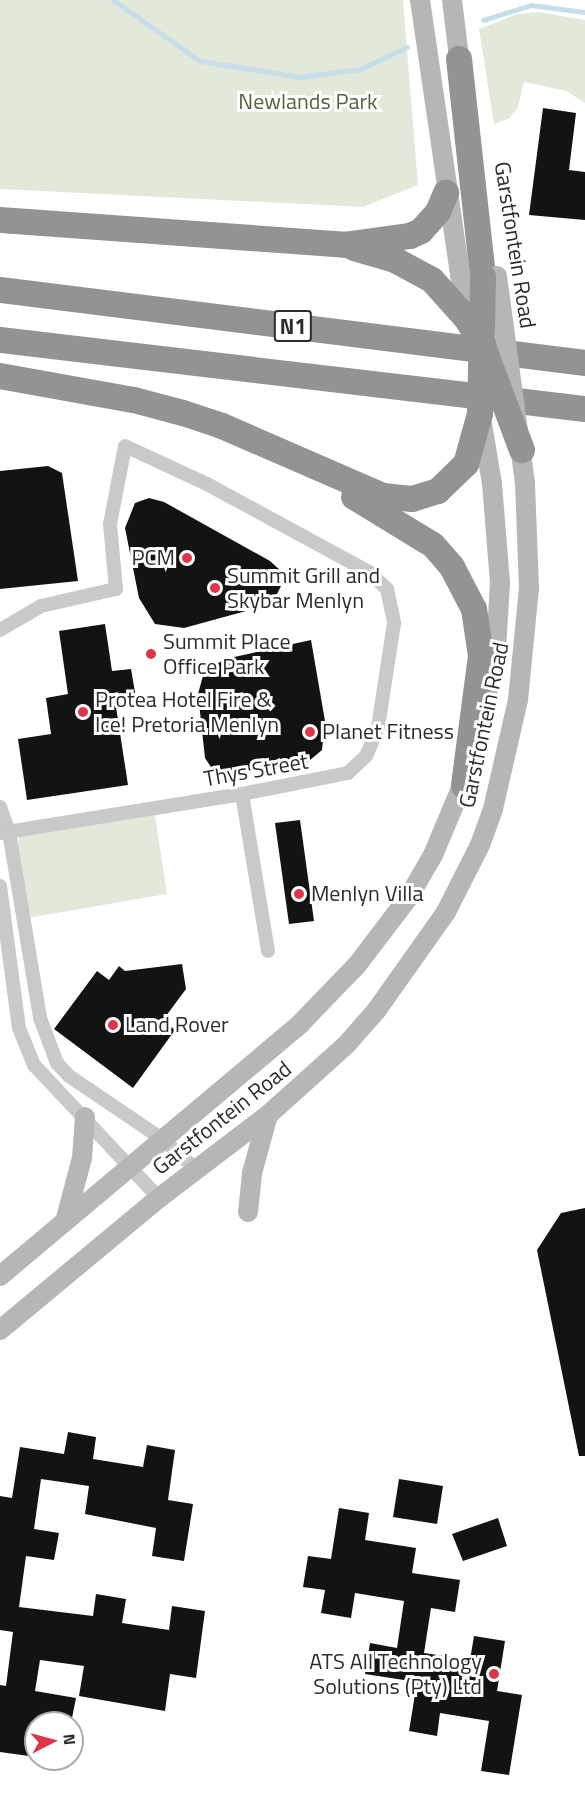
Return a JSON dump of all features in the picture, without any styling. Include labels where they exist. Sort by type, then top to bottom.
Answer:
[{"type":"highway","points":[[0,376],[154,405],[222,426],[365,489],[399,499],[438,491],[466,464],[480,414],[490,277],[459,59]]},
{"type":"highway","points":[[0,220],[345,245],[410,236],[421,231],[434,218],[446,194]]},
{"type":"highway","points":[[345,245],[395,260],[432,280],[467,319],[484,349],[522,450]]},
{"type":"highway","name":"N1","points":[[0,290],[585,363]]},
{"type":"highway","name":"N1","points":[[0,340],[585,409]]},
{"type":"highway","points":[[555,405],[585,414]]},
{"type":"highway","points":[[269,447],[433,545],[468,592],[474,609],[481,656],[464,786]]},
{"type":"main road","name":"Garstfontein Road","points":[[0,1276],[128,1165],[300,1024],[383,934],[433,855],[464,786],[496,650],[500,582],[492,484],[446,194],[420,0]]},
{"type":"main road","points":[[452,0],[459,59]]},
{"type":"main road","name":"Garstfontein Road","points":[[0,1330],[159,1198],[268,1116],[346,1045],[376,1011],[446,912],[480,845],[502,776],[527,638],[529,588],[522,450],[490,277]]},
{"type":"main road","points":[[248,1212],[252,1173],[268,1116]]},
{"type":"main road","points":[[66,1218],[82,1158],[85,1117]]},
{"type":"street","name":"Thys Street","points":[[0,630],[41,606],[116,589],[110,524],[125,446],[207,484],[369,572],[381,581],[392,598],[394,623],[378,728],[366,756],[348,773],[242,794],[5,833]]},
{"type":"street","points":[[242,794],[268,951]]},
{"type":"street","points":[[0,807],[40,1018],[49,1048],[69,1076],[162,1138],[196,1169]]},
{"type":"street","points":[[0,886],[19,1028],[34,1065],[159,1198]]},
{"type":"green space","name":"Newlands Park","points":[[0,0],[403,0],[418,185],[363,207],[0,189]]},
{"type":"green space","points":[[539,12],[585,20],[585,103],[566,91],[524,82],[518,107],[510,118],[494,124],[479,29],[517,14]]},
{"type":"green space","points":[[155,815],[167,894],[22,919],[18,837]]},
{"type":"building","points":[[543,108],[576,113],[569,170],[585,172],[585,220],[529,215]]},
{"type":"building","points":[[48,466],[62,473],[78,581],[0,589],[0,471]]},
{"type":"building","points":[[149,498],[164,502],[270,561],[281,571],[281,586],[272,604],[184,628],[155,624],[139,598],[125,528],[135,503]]},
{"type":"building","name":"Protea Hotel Fire & Ice! Pretoria Menlyn","points":[[105,624],[112,671],[131,669],[137,704],[116,707],[128,785],[27,800],[18,739],[51,734],[46,698],[68,694],[59,631]]},
{"type":"building","points":[[311,640],[325,721],[322,750],[303,766],[215,773],[205,758],[198,694],[204,672],[225,659]]},
{"type":"building","name":"Menlyn Villa","points":[[300,820],[314,921],[289,924],[275,823]]},
{"type":"building","name":"Land Rover","points":[[182,964],[186,989],[163,1020],[175,1030],[133,1088],[54,1029],[97,971],[109,980],[119,966],[125,971]]},
{"type":"building","points":[[585,1208],[585,1456],[579,1456],[537,1250],[561,1213]]},
{"type":"building","points":[[68,1432],[96,1437],[93,1459],[143,1467],[147,1445],[175,1450],[168,1500],[193,1504],[184,1561],[152,1556],[156,1528],[85,1514],[89,1486],[41,1479],[34,1529],[59,1533],[54,1560],[26,1556],[19,1607],[93,1616],[96,1594],[126,1599],[122,1623],[169,1630],[172,1606],[205,1611],[196,1678],[170,1674],[165,1711],[79,1696],[84,1666],[40,1660],[35,1691],[76,1698],[73,1711],[24,1711],[24,1755],[0,1752],[0,1685],[6,1686],[13,1632],[0,1630],[0,1496],[12,1498],[20,1447],[64,1454]]},
{"type":"building","points":[[399,1479],[443,1486],[437,1524],[393,1517]]},
{"type":"building","points":[[339,1508],[369,1513],[365,1540],[416,1548],[412,1573],[460,1580],[455,1612],[431,1608],[424,1653],[470,1660],[474,1636],[505,1641],[497,1691],[522,1695],[509,1775],[481,1771],[489,1721],[440,1713],[437,1736],[409,1731],[417,1682],[365,1674],[370,1643],[397,1648],[404,1601],[355,1593],[351,1618],[321,1613],[325,1590],[303,1587],[308,1556],[331,1559]]},
{"type":"building","points":[[498,1518],[507,1546],[463,1561],[452,1534]]},
{"type":"waterway","points":[[113,0],[200,61],[300,77],[360,69],[407,47]]},
{"type":"waterway","points":[[483,20],[531,5],[585,12]]},
{"type":"place","name":"PCM","points":[[187,558]]},
{"type":"place","name":"Summit Grill and Skybar Menlyn","points":[[215,588]]},
{"type":"place","name":"Summit Place Office Park","points":[[151,654]]},
{"type":"place","name":"Protea Hotel Fire & Ice! Pretoria Menlyn","points":[[83,712]]},
{"type":"place","name":"Planet Fitness","points":[[310,732]]},
{"type":"place","name":"Menlyn Villa","points":[[299,894]]},
{"type":"place","name":"Land Rover","points":[[113,1025]]},
{"type":"place","name":"ATS All Technology Solutions (Pty) Ltd","points":[[494,1674]]}]
